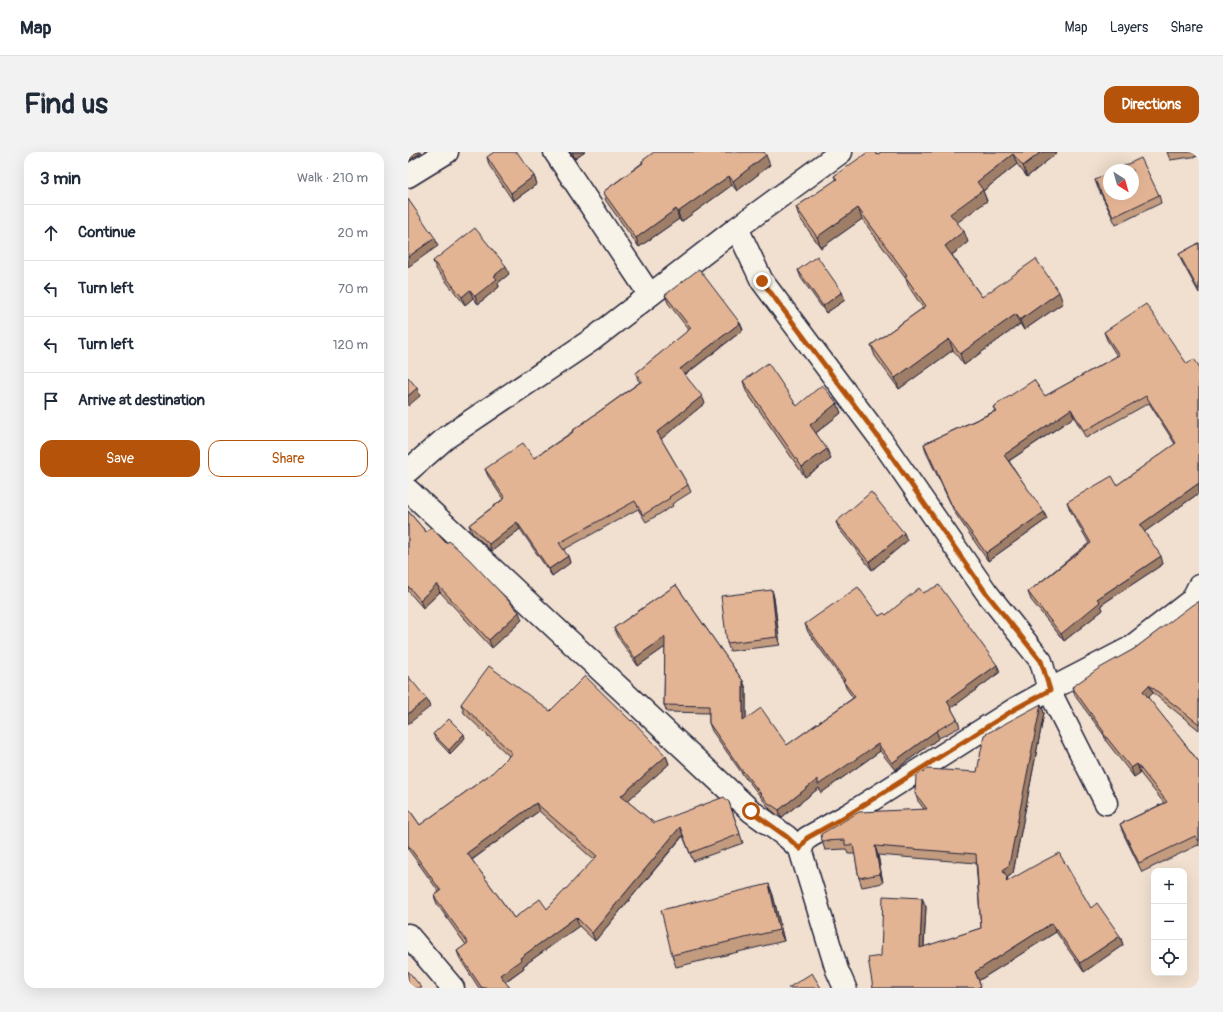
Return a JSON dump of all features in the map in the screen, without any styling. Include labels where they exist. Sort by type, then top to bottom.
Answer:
[{"type":"street","points":[[408,176],[448,152]]},
{"type":"street","points":[[555,152],[650,295]]},
{"type":"street","points":[[408,471],[447,437],[593,339],[737,228],[841,152]]},
{"type":"street","points":[[737,228],[762,281],[879,438],[986,593],[1041,661],[1050,690],[1106,803]]},
{"type":"street","points":[[408,490],[728,790],[751,811],[787,837],[800,849],[837,970],[845,988]]},
{"type":"street","points":[[800,849],[807,838],[848,815],[1015,709],[1130,648],[1192,600],[1199,586]]},
{"type":"street","points":[[408,935],[453,988]]},
{"type":"building","points":[[494,152],[517,152],[534,176],[511,193],[487,157]]},
{"type":"building","points":[[654,152],[764,152],[766,155],[733,181],[729,176],[678,212],[676,209],[636,238],[603,192],[643,163],[642,161]]},
{"type":"building","points":[[868,152],[875,152],[877,155],[881,152],[1041,152],[1023,166],[1013,154],[977,182],[983,190],[950,214],[964,231],[945,246],[982,297],[1036,259],[1059,292],[1020,320],[1016,314],[960,354],[949,339],[895,378],[871,345],[926,306],[905,276],[907,275],[858,208],[817,237],[796,207],[837,179],[834,176]]},
{"type":"building","points":[[1141,158],[1159,195],[1113,217],[1105,200],[1139,200],[1139,164],[1128,164]]},
{"type":"building","points":[[1103,176],[1103,196],[1095,180]]},
{"type":"building","points":[[408,199],[435,238],[408,257]]},
{"type":"building","points":[[475,228],[506,266],[494,276],[497,279],[475,296],[470,290],[462,297],[433,261]]},
{"type":"building","points":[[1199,243],[1199,289],[1198,289],[1179,254]]},
{"type":"building","points":[[817,256],[842,292],[823,306],[798,270]]},
{"type":"building","points":[[699,269],[740,323],[680,369],[702,396],[657,432],[688,485],[643,515],[635,501],[559,543],[568,556],[549,569],[517,522],[489,544],[469,525],[505,498],[485,469],[523,443],[534,458],[573,432],[572,431],[642,381],[636,373],[691,328],[665,295]]},
{"type":"building","points":[[1146,304],[1187,364],[1194,359],[1199,366],[1199,483],[1140,525],[1161,556],[1097,599],[1100,602],[1061,634],[1028,592],[1091,543],[1067,502],[1112,476],[1117,485],[1176,443],[1146,396],[1084,431],[1071,409],[1004,455],[1044,512],[986,553],[952,506],[924,444],[996,411],[993,407],[1034,380],[1045,396],[1119,355],[1104,332]]},
{"type":"building","points":[[768,363],[797,406],[822,385],[837,403],[810,425],[827,449],[802,467],[743,381]]},
{"type":"building","points":[[408,377],[417,388],[408,396]]},
{"type":"building","points":[[871,492],[904,533],[869,562],[836,522]]},
{"type":"building","points":[[408,511],[426,532],[431,527],[446,543],[449,541],[469,559],[519,612],[489,640],[437,584],[420,600],[408,586]]},
{"type":"building","points":[[676,585],[743,681],[743,721],[761,708],[787,745],[855,697],[843,681],[845,680],[805,624],[858,587],[879,616],[884,613],[886,615],[919,588],[923,593],[939,585],[997,665],[947,701],[957,719],[936,731],[892,763],[878,744],[818,785],[818,779],[779,810],[767,802],[743,772],[709,723],[709,706],[664,705],[665,637],[635,658],[614,628]]},
{"type":"building","points":[[772,590],[777,637],[727,643],[721,596]]},
{"type":"building","points":[[1199,601],[1199,724],[1149,685],[1143,691],[1199,762],[1199,841],[1195,836],[1139,863],[1120,824],[1167,802],[1137,764],[1131,768],[1103,733],[1104,732],[1072,687],[1098,669],[1134,649]]},
{"type":"building","points":[[489,666],[550,711],[585,676],[631,721],[632,720],[666,756],[621,796],[654,823],[724,797],[729,802],[740,834],[690,853],[680,827],[592,933],[576,917],[520,958],[521,960],[500,975],[510,988],[482,988],[457,951],[468,943],[434,896],[441,891],[408,845],[408,808],[420,825],[492,773],[512,753],[461,704]],"holes":[[[536,803],[597,856],[547,909],[540,899],[514,918],[467,853]]]},
{"type":"building","points":[[408,676],[427,699],[408,714]]},
{"type":"building","points":[[1041,704],[1009,865],[1003,870],[1007,877],[1006,882],[1059,853],[1091,908],[1097,903],[1120,936],[1080,963],[1052,923],[975,972],[981,986],[977,988],[873,988],[868,958],[881,956],[883,896],[922,898],[920,948],[981,928],[976,854],[875,846],[880,874],[859,878],[853,845],[845,845],[845,840],[822,841],[821,834],[859,812],[927,809],[915,793],[916,776],[927,769],[977,772],[984,735]]},
{"type":"building","points":[[449,719],[464,734],[449,750],[433,734]]},
{"type":"building","points":[[769,884],[779,930],[672,955],[661,910]]},
{"type":"building","points":[[408,971],[422,988],[408,988]]},
{"type":"building","points":[[812,973],[821,988],[788,988]]},
{"type":"route","points":[[751,811],[787,837],[800,849],[807,838],[848,815],[1015,709],[1050,690],[1041,661],[986,593],[879,438],[762,281]]}]
